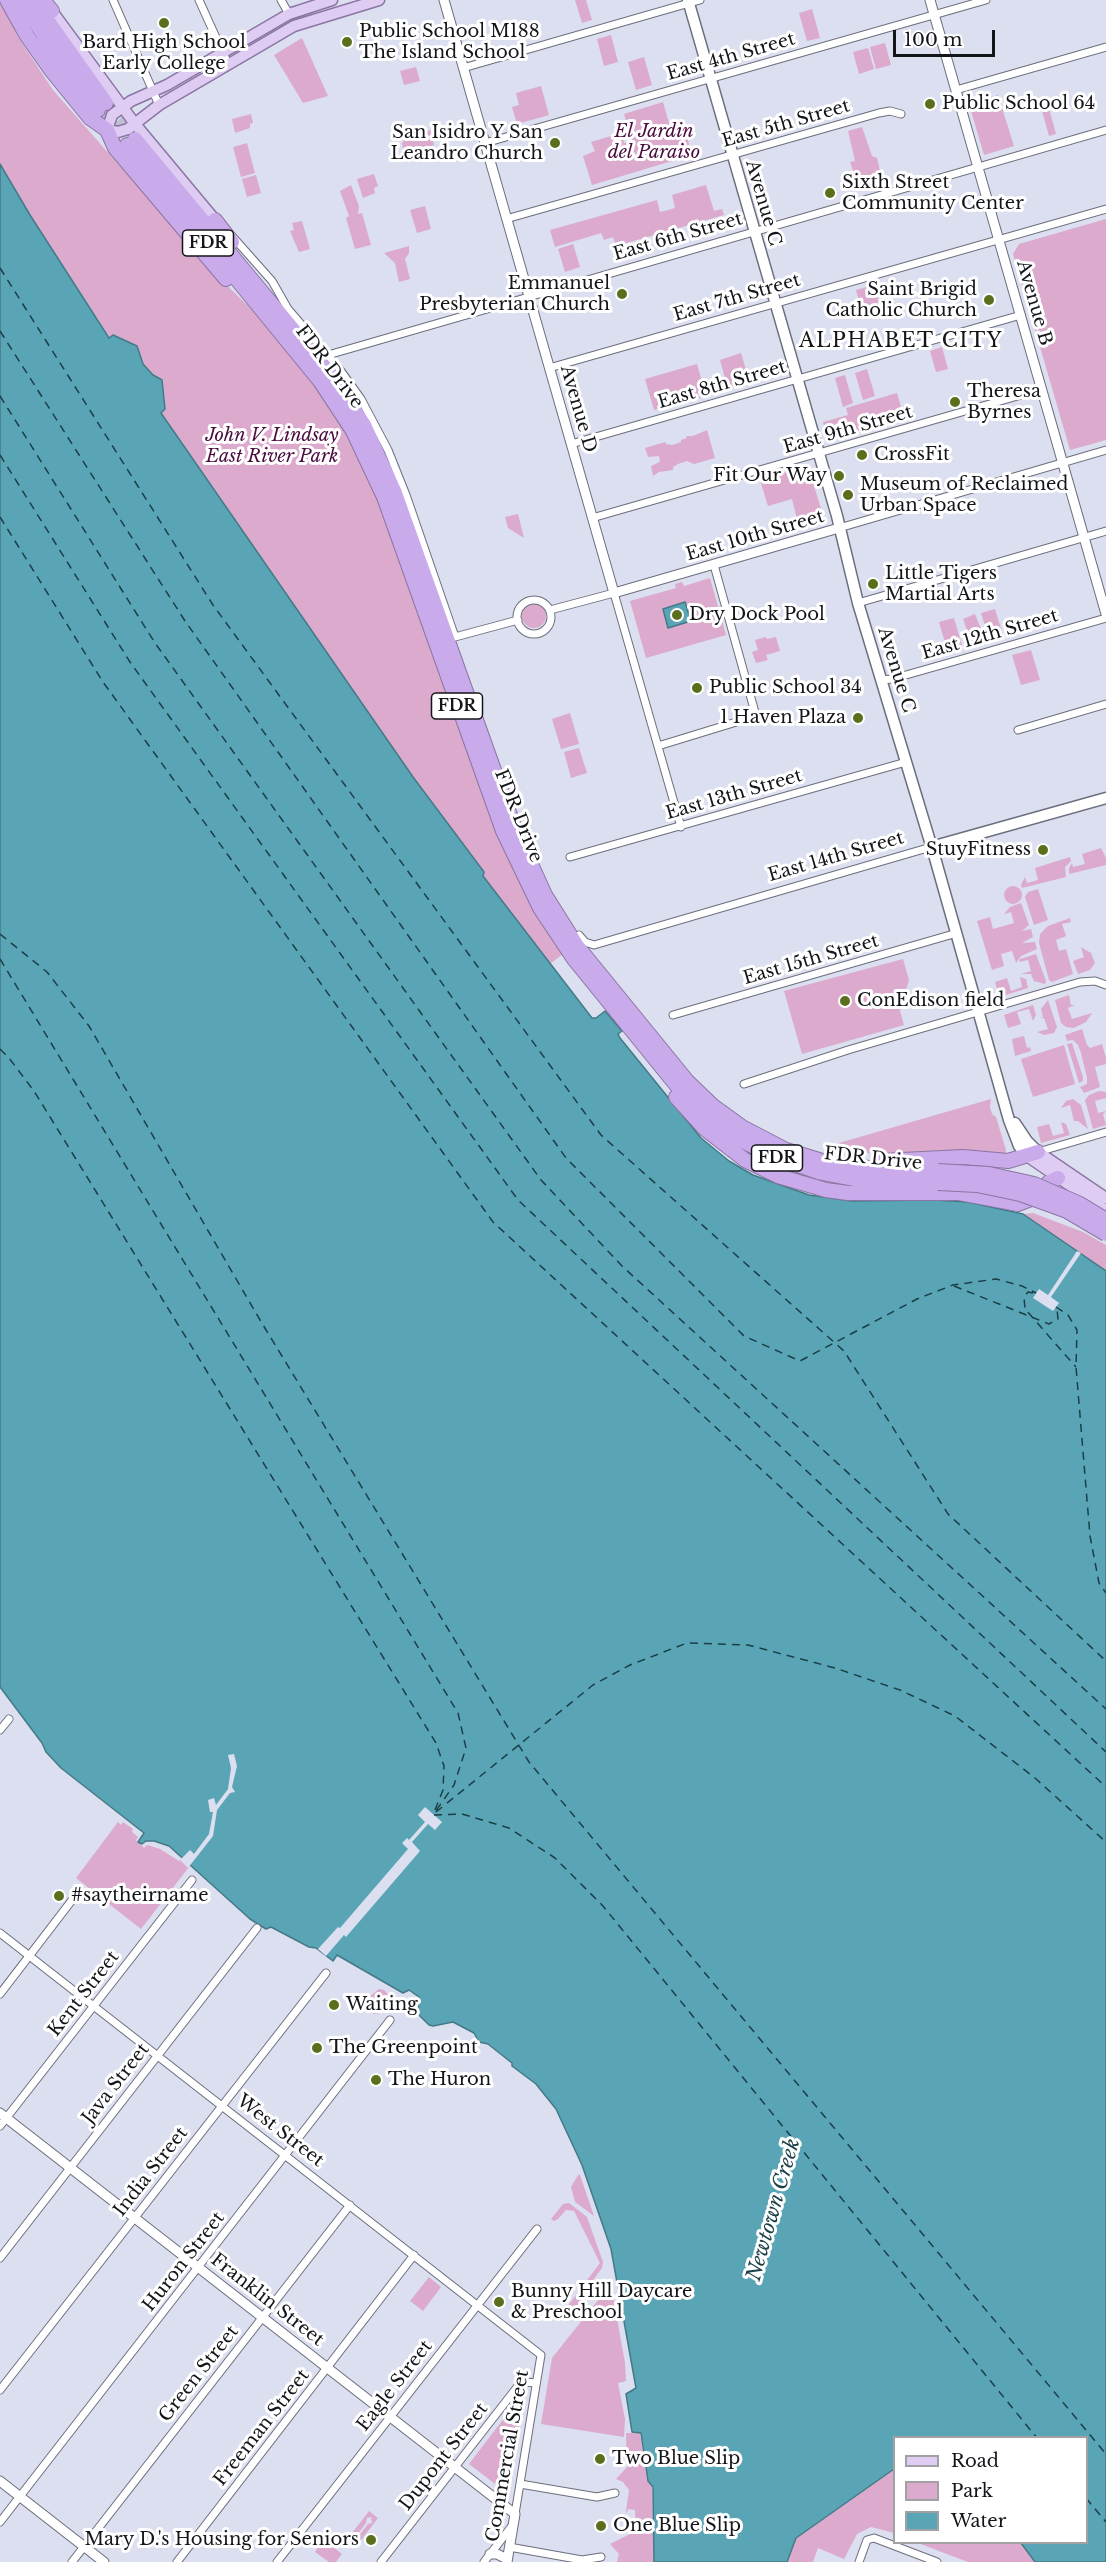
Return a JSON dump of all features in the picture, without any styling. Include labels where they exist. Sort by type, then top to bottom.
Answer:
[{"type":"highway","points":[[7,0],[47,65],[90,118],[107,130],[115,148],[177,223],[237,291],[288,342]]},
{"type":"highway","points":[[21,0],[52,48],[102,106],[33,0]]},
{"type":"highway","name":"FDR Drive","points":[[1106,1220],[1080,1204],[1034,1184],[989,1174],[938,1177],[842,1177],[807,1169],[772,1156],[739,1139],[709,1117],[682,1092],[566,949],[533,897],[493,807],[375,474],[341,410],[131,142],[282,316],[337,383],[357,414],[380,458],[506,806],[540,885],[563,926],[687,1081],[713,1106],[742,1127],[774,1145],[820,1161],[844,1166],[938,1177],[996,1188],[1036,1199],[1067,1211],[1106,1234]]},
{"type":"highway","points":[[215,220],[265,283],[282,316]]},
{"type":"highway","points":[[651,1056],[682,1104],[715,1138],[756,1166],[802,1184],[848,1193],[959,1193],[1017,1204],[1036,1197],[1049,1182],[1058,1178]]},
{"type":"highway","points":[[844,1166],[870,1161],[963,1157],[1008,1161],[1032,1154]]},
{"type":"main road","points":[[332,0],[289,14],[122,107],[110,118],[107,130],[121,132],[159,105],[301,23],[379,0]]},
{"type":"main road","name":"Avenue C","points":[[692,1],[710,79],[839,528],[858,603],[957,933],[1014,1134],[1058,1178],[1106,1210]]},
{"type":"main road","name":"FDR Drive","points":[[47,4],[135,124],[215,220]]},
{"type":"main road","name":"East 14th Street","points":[[931,847],[1106,798]]},
{"type":"main road","name":"Avenue C","points":[[1032,1154],[1106,1198]]},
{"type":"street","points":[[113,0],[159,105]]},
{"type":"street","points":[[199,0],[228,64]]},
{"type":"street","points":[[281,0],[289,14]]},
{"type":"street","name":"Avenue D","points":[[444,0],[681,826]]},
{"type":"street","name":"Avenue B","points":[[930,0],[1106,616]]},
{"type":"street","name":"East 4th Street","points":[[484,143],[986,0]]},
{"type":"street","points":[[463,68],[692,1]]},
{"type":"street","points":[[956,90],[1106,47]]},
{"type":"street","name":"East 5th Street","points":[[506,219],[879,113],[890,111],[901,114]]},
{"type":"street","name":"East 6th Street","points":[[328,355],[1106,130]]},
{"type":"street","name":"East 7th Street","points":[[549,368],[1106,209]]},
{"type":"street","name":"FDR Drive","points":[[215,220],[272,281],[288,309],[328,355],[361,399],[388,450],[406,495],[455,638],[518,620]]},
{"type":"street","name":"East 8th Street","points":[[571,444],[1021,315]]},
{"type":"street","name":"East 9th Street","points":[[592,518],[1042,389]]},
{"type":"street","name":"East 10th Street","points":[[550,610],[714,565],[1106,450]]},
{"type":"street","points":[[858,603],[1106,531]]},
{"type":"street","points":[[658,746],[755,718],[714,565]]},
{"type":"street","points":[[529,600],[541,600],[550,610],[550,624],[541,633],[528,633],[520,626],[518,620],[521,605],[529,600]]},
{"type":"street","name":"East 12th Street","points":[[881,680],[892,679],[1106,616]]},
{"type":"street","points":[[1018,730],[1106,704]]},
{"type":"street","name":"East 13th Street","points":[[570,857],[906,762]]},
{"type":"street","name":"East 14th Street","points":[[579,935],[585,942],[594,945],[931,847]]},
{"type":"street","name":"East 15th Street","points":[[674,1015],[957,933]]},
{"type":"street","points":[[744,1084],[848,1050],[1080,982],[1095,981],[1106,985]]},
{"type":"street","points":[[1032,1154],[1106,1132]]},
{"type":"street","points":[[0,1730],[9,1719]]},
{"type":"street","name":"Kent Street","points":[[2,2119],[192,1880]]},
{"type":"street","points":[[0,1994],[79,1891]]},
{"type":"street","name":"Java Street","points":[[0,2258],[256,1928]]},
{"type":"street","name":"West Street","points":[[0,1933],[541,2355]]},
{"type":"street","name":"India Street","points":[[0,2390],[326,1973]]},
{"type":"street","name":"Huron Street","points":[[0,2522],[390,2020]]},
{"type":"street","name":"Franklin Street","points":[[2,2119],[199,2267],[514,2514]]},
{"type":"street","name":"Green Street","points":[[72,2562],[350,2205]]},
{"type":"street","name":"Eagle Street","points":[[277,2562],[537,2229]]},
{"type":"street","name":"Freeman Street","points":[[177,2562],[414,2255]]},
{"type":"street","name":"Commercial Street","points":[[507,2560],[541,2355]]},
{"type":"street","name":"Dupont Street","points":[[381,2562],[518,2386],[526,2382],[537,2383]]},
{"type":"street","points":[[0,2481],[104,2562]]},
{"type":"street","points":[[520,2484],[597,2497],[615,2493]]},
{"type":"street","points":[[487,2558],[513,2526]]},
{"type":"street","points":[[859,2562],[865,2544],[870,2539],[876,2539],[937,2562]]},
{"type":"street","points":[[509,2547],[582,2560],[601,2557]]},
{"type":"street","points":[[487,2558],[497,2554],[507,2560]]},
{"type":"green space","name":"John V. Lindsay East River Park","points":[[0,0],[18,37],[53,90],[211,270],[275,332],[336,408],[373,482],[490,813],[563,954],[550,964],[482,876],[484,872],[413,777],[161,412],[165,409],[162,380],[153,375],[143,364],[137,346],[113,335],[110,338],[30,215],[0,164]]},
{"type":"green space","points":[[575,0],[586,0],[592,20],[582,23]]},
{"type":"green space","points":[[812,9],[820,38],[807,41],[799,13]]},
{"type":"green space","points":[[611,35],[618,62],[604,66],[597,39]]},
{"type":"green space","points":[[302,38],[328,96],[303,103],[274,55]]},
{"type":"green space","points":[[885,43],[891,65],[876,69],[870,47]]},
{"type":"green space","points":[[868,48],[874,69],[859,74],[853,52]]},
{"type":"green space","points":[[644,57],[652,85],[636,90],[628,62]]},
{"type":"green space","points":[[416,67],[420,81],[404,85],[400,71]]},
{"type":"green space","points":[[541,86],[549,115],[517,124],[512,107],[519,105],[516,93]]},
{"type":"green space","points":[[998,95],[1014,146],[984,155],[969,104]]},
{"type":"green space","name":"El Jardin del Paraiso","points":[[663,102],[671,130],[684,126],[692,155],[592,185],[583,156],[595,151],[591,142],[621,133],[624,143],[632,141],[624,114]]},
{"type":"green space","points":[[1048,105],[1056,134],[1049,136],[1041,107]]},
{"type":"green space","points":[[251,114],[253,123],[250,124],[250,128],[235,133],[232,119]]},
{"type":"green space","points":[[862,127],[872,156],[877,158],[883,184],[860,191],[850,162],[855,161],[848,131]]},
{"type":"green space","points":[[430,130],[434,145],[404,153],[402,143],[407,137]]},
{"type":"green space","points":[[247,143],[255,173],[241,177],[233,147]]},
{"type":"green space","points":[[374,174],[378,186],[374,188],[375,193],[363,198],[357,179]]},
{"type":"green space","points":[[256,175],[261,193],[247,197],[242,179]]},
{"type":"green space","points":[[351,185],[359,206],[358,214],[362,213],[371,245],[355,249],[346,218],[349,216],[340,191]]},
{"type":"green space","points":[[706,185],[714,211],[722,209],[724,215],[616,246],[613,237],[604,240],[601,233],[555,247],[550,230],[657,200],[660,212],[675,208],[672,195]]},
{"type":"green space","points":[[425,206],[431,229],[417,233],[410,210]]},
{"type":"green space","points":[[1106,219],[1106,440],[1070,450],[1013,254],[1019,244]]},
{"type":"green space","points":[[302,221],[310,249],[299,252],[290,231],[294,230],[292,223]]},
{"type":"green space","points":[[573,244],[580,267],[565,272],[558,249]]},
{"type":"green space","points":[[409,246],[409,253],[405,259],[410,279],[399,282],[395,263],[384,253]]},
{"type":"green space","points":[[874,285],[881,310],[863,315],[856,290]]},
{"type":"green space","points":[[942,347],[948,369],[936,372],[930,351]]},
{"type":"green space","points":[[741,353],[750,383],[728,389],[720,360]]},
{"type":"green space","points":[[697,364],[706,396],[654,410],[645,379]]},
{"type":"green space","points":[[867,369],[875,396],[863,400],[855,373]]},
{"type":"green space","points":[[845,375],[853,403],[843,407],[835,378]]},
{"type":"green space","points":[[897,393],[904,418],[828,440],[823,422],[848,415],[846,408]]},
{"type":"green space","points":[[707,430],[715,458],[694,464],[687,461],[673,467],[673,470],[659,472],[653,476],[651,466],[660,462],[659,456],[648,457],[645,448],[665,442],[672,445],[681,442],[687,438],[686,436],[693,436]]},
{"type":"green space","points":[[808,466],[822,512],[797,519],[792,499],[768,506],[760,480]]},
{"type":"green space","points":[[518,514],[524,538],[508,528],[505,517]]},
{"type":"green space","points":[[710,578],[726,635],[646,658],[630,601],[676,588],[675,584],[682,582],[684,586]]},
{"type":"green space","points":[[534,604],[543,607],[546,616],[543,625],[534,628],[525,625],[522,616],[525,607]]},
{"type":"green space","points":[[995,609],[1003,635],[989,639],[981,613]]},
{"type":"green space","points":[[975,614],[984,636],[972,641],[963,619]]},
{"type":"green space","points":[[954,618],[963,649],[948,653],[939,622]]},
{"type":"green space","points":[[766,637],[767,639],[776,637],[780,651],[766,655],[768,660],[756,663],[752,652],[758,650],[755,640]]},
{"type":"green space","points":[[1031,650],[1040,680],[1021,685],[1012,655]]},
{"type":"green space","points":[[570,713],[579,744],[561,749],[552,719]]},
{"type":"green space","points":[[579,748],[587,773],[571,778],[564,752]]},
{"type":"green space","points":[[1101,848],[1106,858],[1106,865],[1069,874],[1072,863],[1073,867],[1085,864],[1082,854]]},
{"type":"green space","points":[[1070,857],[1071,861],[1065,867],[1066,877],[1022,888],[1025,877],[1027,883],[1038,880],[1035,868]]},
{"type":"green space","points":[[1013,886],[1019,889],[1022,895],[1019,901],[1013,904],[1007,901],[1004,895],[1007,889]]},
{"type":"green space","points":[[1038,889],[1048,920],[1034,925],[1025,897],[1028,892]]},
{"type":"green space","points":[[1021,903],[1029,925],[1022,931],[1031,929],[1033,937],[1022,943],[1035,942],[1037,949],[1021,956],[1016,963],[1012,951],[1001,954],[1004,966],[992,970],[977,921],[990,917],[993,929],[1014,923],[1011,912],[1004,914],[1010,907]]},
{"type":"green space","points":[[1070,918],[1071,922],[1062,924],[1066,936],[1056,940],[1059,951],[1066,949],[1073,974],[1052,982],[1049,980],[1039,943],[1040,934],[1048,926]]},
{"type":"green space","points":[[1081,947],[1091,953],[1095,963],[1090,970],[1078,974],[1073,961],[1084,957]]},
{"type":"green space","points":[[1036,954],[1046,981],[1045,984],[1034,981],[1031,974],[1021,974],[1031,971],[1028,960],[1019,962],[1020,959]]},
{"type":"green space","name":"ConEdison field","points":[[903,959],[909,980],[900,1011],[904,1025],[802,1054],[784,991]]},
{"type":"green space","points":[[1020,977],[1026,979],[1028,988],[999,997],[995,982],[1007,978],[1011,991],[1022,987]]},
{"type":"green space","points":[[1069,995],[1071,1005],[1075,1005],[1068,1008],[1072,1019],[1092,1013],[1086,1022],[1074,1028],[1066,1027],[1061,1023],[1055,1000]]},
{"type":"green space","points":[[1048,1000],[1057,1027],[1054,1033],[1044,1035],[1037,1032],[1048,1029],[1044,1018],[1040,1018],[1043,1017],[1041,1009]]},
{"type":"green space","points":[[1033,1005],[1036,1015],[1033,1021],[1029,1009],[1017,1012],[1021,1024],[1008,1028],[1004,1015]]},
{"type":"green space","points":[[1082,1029],[1087,1045],[1090,1048],[1102,1044],[1106,1058],[1106,1064],[1095,1067],[1100,1087],[1084,1093],[1080,1087],[1087,1084],[1087,1078],[1081,1053],[1078,1045],[1073,1040],[1067,1041],[1065,1035]]},
{"type":"green space","points":[[1024,1036],[1027,1048],[1030,1047],[1031,1051],[1015,1056],[1012,1039]]},
{"type":"green space","points":[[1072,1043],[1083,1077],[1083,1081],[1079,1083],[1067,1044]]},
{"type":"green space","points":[[1064,1045],[1075,1084],[1033,1097],[1021,1059]]},
{"type":"green space","points":[[1099,1091],[1106,1092],[1106,1098],[1095,1101],[1098,1113],[1106,1111],[1103,1114],[1106,1125],[1093,1129],[1085,1100],[1089,1095]]},
{"type":"green space","points":[[991,1099],[990,1107],[992,1114],[996,1117],[1006,1150],[1005,1154],[973,1151],[883,1155],[825,1147]]},
{"type":"green space","points":[[1073,1099],[1081,1105],[1088,1129],[1078,1121],[1074,1121],[1070,1105],[1061,1108],[1066,1101]]},
{"type":"green space","points":[[1061,1122],[1066,1124],[1070,1135],[1041,1143],[1037,1127],[1049,1124],[1053,1136],[1064,1133]]},
{"type":"green space","points":[[1033,1213],[1083,1232],[1106,1245],[1106,1271],[1023,1214]]},
{"type":"green space","points":[[118,1822],[121,1825],[123,1822],[133,1829],[132,1832],[138,1837],[136,1840],[144,1848],[147,1845],[160,1849],[179,1861],[190,1850],[213,1836],[141,1929],[76,1878]]},
{"type":"green space","points":[[379,1989],[387,1993],[390,2003],[381,2013],[374,2014],[368,2010],[366,2004],[368,1998]]},
{"type":"green space","points":[[580,2175],[594,2216],[575,2202],[571,2187]]},
{"type":"green space","points":[[569,2203],[587,2217],[603,2262],[602,2268],[588,2287],[585,2300],[575,2313],[567,2307],[600,2263],[574,2211],[566,2210],[558,2219],[554,2221],[551,2219],[563,2204]]},
{"type":"green space","points":[[429,2277],[441,2287],[423,2311],[410,2301]]},
{"type":"green space","points":[[611,2284],[625,2363],[626,2381],[618,2383],[625,2419],[624,2437],[541,2424],[552,2358]]},
{"type":"green space","points":[[525,2393],[507,2493],[469,2464]]},
{"type":"green space","points":[[626,2433],[640,2433],[647,2480],[652,2487],[654,2562],[617,2562],[619,2554],[610,2544],[636,2531],[635,2510],[628,2509],[627,2513],[626,2511],[629,2490],[623,2482],[616,2479],[627,2467]]},
{"type":"green space","points":[[893,2470],[893,2533],[871,2527],[857,2534],[844,2559],[818,2548],[813,2562],[787,2562],[796,2538]]},
{"type":"green space","points":[[369,2511],[378,2518],[358,2544],[355,2541],[368,2524],[372,2523],[371,2517],[367,2518],[366,2523],[353,2540],[349,2537]]},
{"type":"green space","points":[[323,2539],[342,2554],[336,2562],[329,2562],[315,2552]]},
{"type":"green space","points":[[921,2544],[1022,2544],[1035,2562],[968,2562]]},
{"type":"water","name":"Newtown Creek","points":[[0,164],[109,338],[113,335],[137,346],[143,364],[153,375],[162,380],[165,409],[161,413],[413,777],[484,872],[483,876],[592,1018],[596,1018],[605,1011],[622,1031],[618,1034],[620,1038],[701,1138],[729,1161],[753,1175],[809,1195],[852,1201],[968,1202],[1023,1214],[1106,1271],[1106,2562],[1035,2562],[1022,2544],[1088,2544],[1088,2436],[893,2436],[893,2470],[796,2538],[787,2562],[654,2562],[653,2487],[648,2481],[641,2433],[632,2432],[626,2394],[636,2388],[611,2249],[582,2165],[556,2109],[536,2084],[488,2044],[479,2042],[474,2033],[453,2022],[429,2025],[418,2014],[419,1997],[409,1990],[403,1993],[337,1955],[333,1961],[316,1948],[309,1947],[271,1927],[266,1929],[250,1919],[169,1846],[154,1841],[146,1841],[142,1844],[138,1842],[144,1833],[61,1768],[46,1752],[42,1743],[0,1687]]},
{"type":"water","name":"Dry Dock Pool","points":[[685,602],[691,621],[668,628],[663,609]]},
{"type":"pier","points":[[1077,1251],[1081,1253],[1051,1297],[1059,1303],[1053,1311],[1033,1298],[1039,1289],[1048,1295]]},
{"type":"pier","points":[[234,1754],[237,1766],[232,1787],[235,1792],[230,1793],[217,1810],[213,1836],[188,1868],[180,1860],[190,1850],[194,1854],[209,1834],[213,1812],[210,1812],[208,1800],[214,1798],[216,1805],[228,1789],[231,1768],[228,1755]]},
{"type":"pier","points":[[425,1807],[442,1822],[435,1830],[428,1824],[412,1842],[420,1851],[346,1937],[344,1935],[326,1956],[318,1949],[338,1927],[340,1928],[408,1849],[402,1843],[407,1838],[409,1840],[425,1822],[418,1815]]},
{"type":"ferry route","points":[[0,268],[213,605],[601,1135],[844,1351],[948,1514],[1106,1661]]},
{"type":"ferry route","points":[[0,331],[185,621],[566,1158],[744,1336],[800,1361],[917,1299],[953,1285],[996,1279],[1022,1286],[1036,1293]]},
{"type":"ferry route","points":[[0,396],[155,643],[541,1180],[622,1266],[1106,1709]]},
{"type":"ferry route","points":[[0,455],[130,662],[518,1200],[1106,1752]]},
{"type":"ferry route","points":[[0,517],[103,682],[493,1222],[1106,1787]]},
{"type":"ferry route","points":[[0,934],[47,972],[89,1026],[260,1320],[529,1762],[1106,2454]]},
{"type":"ferry route","points":[[0,959],[458,1713],[466,1748],[454,1785],[433,1815]]},
{"type":"ferry route","points":[[0,1049],[34,1091],[436,1743],[444,1766],[443,1790],[435,1810]]},
{"type":"ferry route","points":[[954,1286],[1049,1324],[1058,1319],[1057,1309]]},
{"type":"ferry route","points":[[1033,1293],[1028,1292],[1024,1297],[1025,1309],[1076,1367]]},
{"type":"ferry route","points":[[1056,1307],[1068,1315],[1077,1330],[1076,1367],[1090,1536],[1099,1583],[1106,1593]]},
{"type":"ferry route","points":[[436,1812],[593,1685],[630,1665],[687,1643],[748,1645],[835,1668],[900,1690],[955,1716],[1035,1778],[1106,1842]]},
{"type":"ferry route","points":[[434,1815],[462,1814],[509,1828],[555,1858],[603,1906],[1035,2436]]},
{"type":"ferry route","points":[[1088,2500],[1106,2522]]},
{"type":"tunnel","points":[[106,103],[135,139]]},
{"type":"tunnel","points":[[98,110],[127,145]]},
{"type":"place","name":"Bard High School Early College","points":[[164,23]]},
{"type":"place","name":"Public School M188 The Island School","points":[[347,42]]},
{"type":"place","name":"Public School 64","points":[[930,104]]},
{"type":"place","name":"San Isidro Y San Leandro Church","points":[[555,143]]},
{"type":"place","name":"Sixth Street Community Center","points":[[830,193]]},
{"type":"place","name":"Emmanuel Presbyterian Church","points":[[622,294]]},
{"type":"place","name":"Saint Brigid Catholic Church","points":[[989,300]]},
{"type":"place","name":"Theresa Byrnes","points":[[955,402]]},
{"type":"place","name":"CrossFit","points":[[862,455]]},
{"type":"place","name":"Fit Our Way","points":[[839,476]]},
{"type":"place","name":"Museum of Reclaimed Urban Space","points":[[848,495]]},
{"type":"place","name":"Little Tigers Martial Arts","points":[[873,584]]},
{"type":"place","name":"Dry Dock Pool","points":[[677,615]]},
{"type":"place","name":"Public School 34","points":[[697,688]]},
{"type":"place","name":"1 Haven Plaza","points":[[858,718]]},
{"type":"place","name":"StuyFitness","points":[[1043,850]]},
{"type":"place","name":"ConEdison field","points":[[845,1001]]},
{"type":"place","name":"#saytheirname","points":[[59,1896]]},
{"type":"place","name":"Waiting","points":[[334,2005]]},
{"type":"place","name":"The Greenpoint","points":[[317,2048]]},
{"type":"place","name":"The Huron","points":[[376,2080]]},
{"type":"place","name":"Bunny Hill Daycare & Preschool","points":[[499,2302]]},
{"type":"place","name":"Two Blue Slip","points":[[600,2459]]},
{"type":"place","name":"One Blue Slip","points":[[601,2526]]},
{"type":"place","name":"Mary D.'s Housing for Seniors","points":[[371,2540]]},
{"type":"district","name":"ALPHABET CITY","points":[[901,341]]}]
